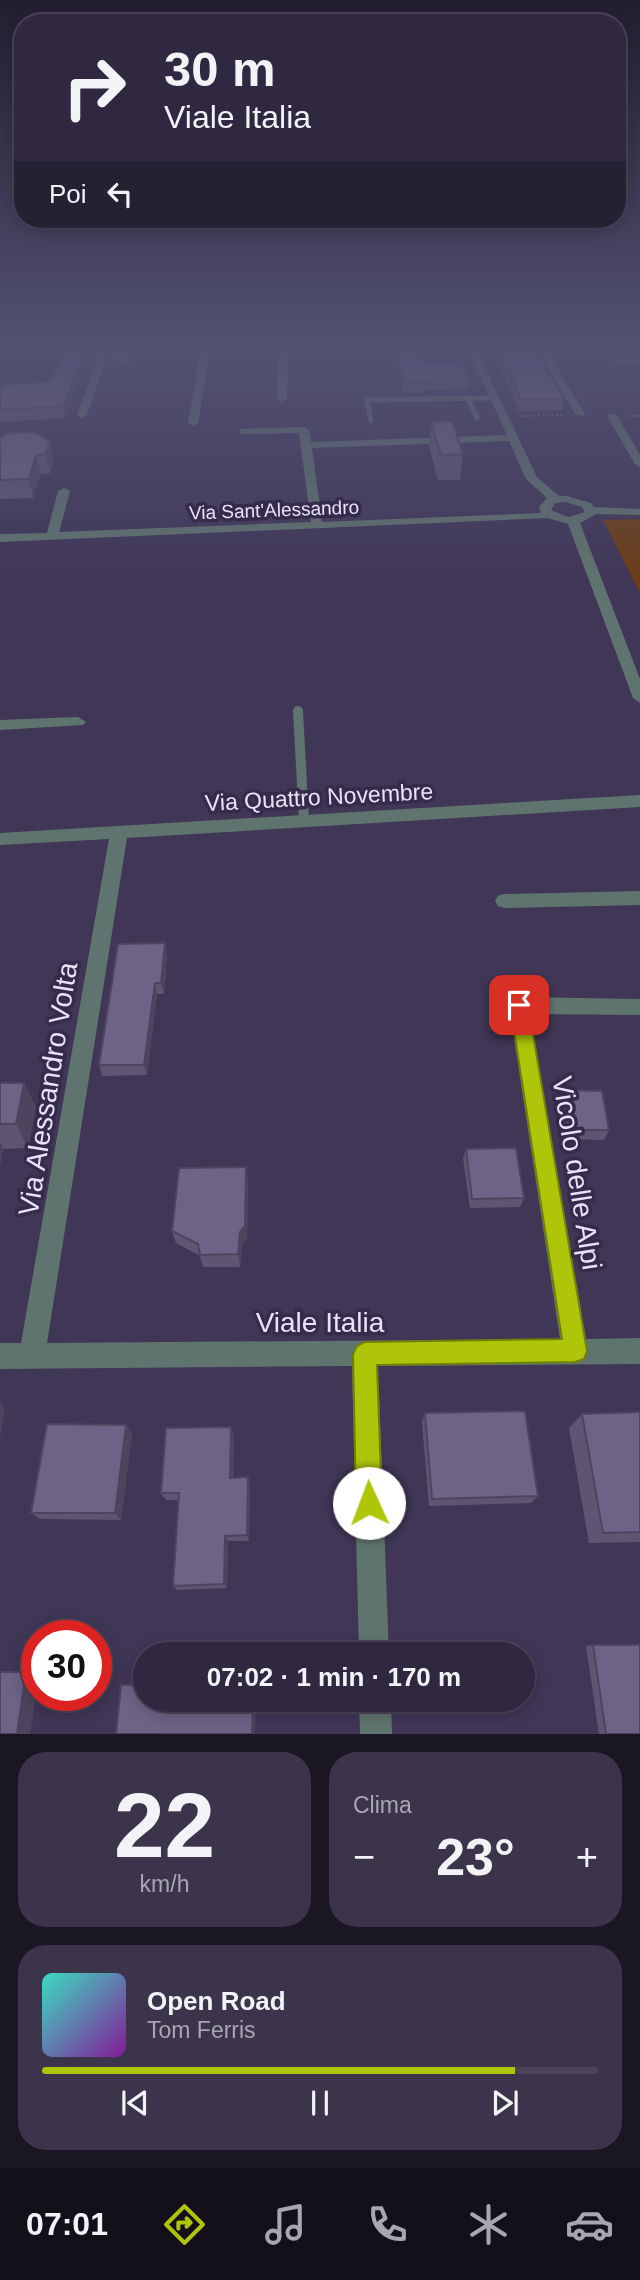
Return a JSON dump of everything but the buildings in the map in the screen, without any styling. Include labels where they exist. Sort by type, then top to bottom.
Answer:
[{"type":"street","points":[[506,426],[532,479],[555,499],[575,500],[591,510],[640,512]]},
{"type":"street","points":[[618,426],[640,464]]},
{"type":"street","points":[[244,431],[304,430],[317,525]]},
{"type":"street","points":[[306,445],[511,438]]},
{"type":"street","points":[[52,536],[64,491]]},
{"type":"street","points":[[555,499],[545,507],[548,514],[572,521],[588,517],[591,510]]},
{"type":"street","name":"Via Sant'Alessandro","points":[[1,540],[541,517],[548,514]]},
{"type":"street","points":[[572,521],[640,698]]},
{"type":"street","points":[[0,725],[78,722]]},
{"type":"street","name":"Via Quattro Novembre","points":[[0,839],[640,801]]},
{"type":"street","name":"Via Alessandro Volta","points":[[32,1355],[119,832]]},
{"type":"street","points":[[504,901],[640,898]]},
{"type":"street","name":"Vicolo delle Alpi","points":[[575,1351],[519,1005],[640,1007]]},
{"type":"street","name":"Viale Italia","points":[[0,1356],[640,1351]]},
{"type":"street","points":[[365,1354],[374,1642]]},
{"type":"street","points":[[375,1712],[376,1734]]},
{"type":"lane","points":[[298,711],[304,821]]},
{"type":"shaded area","points":[[640,519],[640,593],[603,520]]},
{"type":"route","points":[[369,1503],[365,1354],[575,1351],[519,1005]]}]
